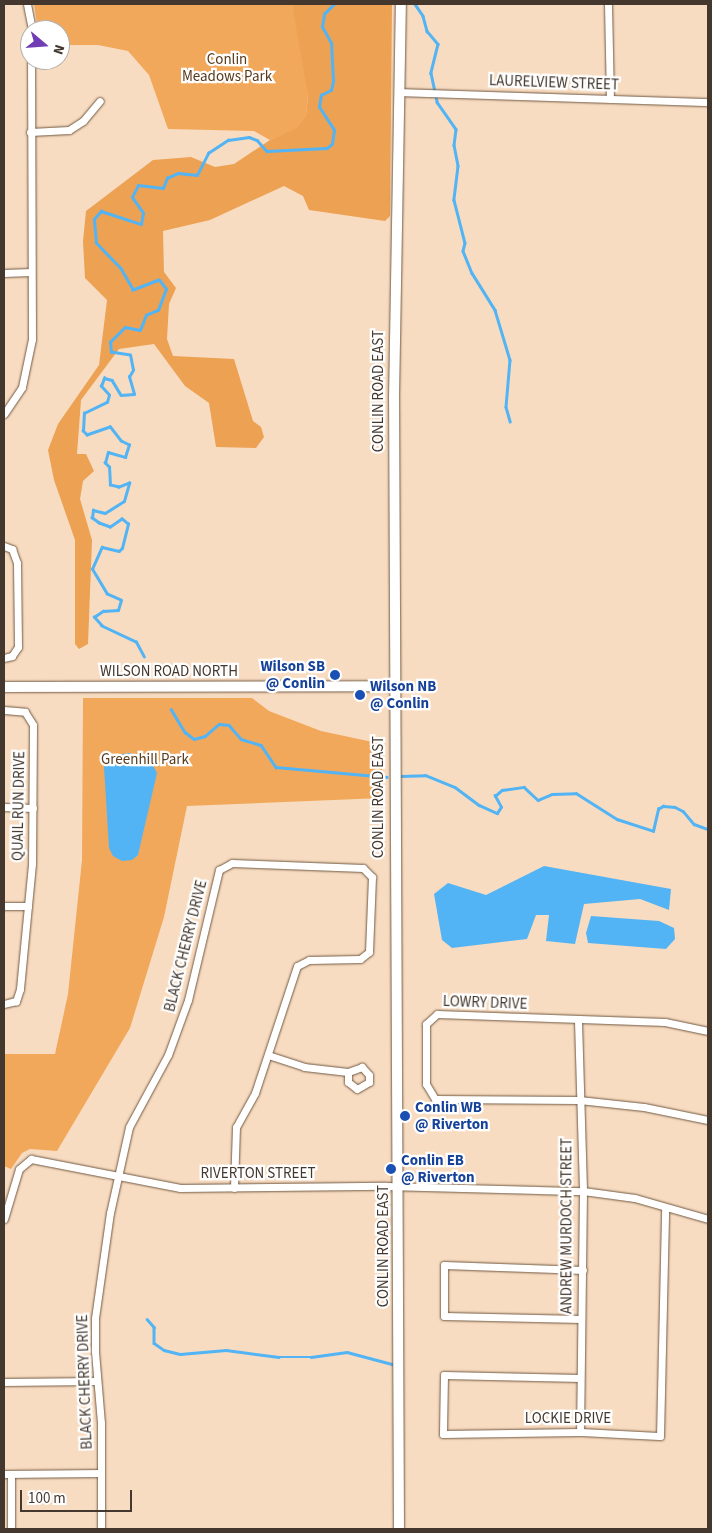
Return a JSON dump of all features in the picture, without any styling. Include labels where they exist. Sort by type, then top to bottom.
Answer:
[{"type":"street","points":[[27,4],[30,20]]},
{"type":"street","name":"CONLIN ROAD EAST","points":[[399,1529],[400,1187],[394,686],[394,398],[401,4]]},
{"type":"street","points":[[608,4],[610,99]]},
{"type":"street","points":[[4,414],[22,387],[30,360],[31,70]]},
{"type":"street","name":"LAURELVIEW STREET","points":[[400,92],[708,102]]},
{"type":"street","points":[[30,132],[69,130],[82,121],[100,101]]},
{"type":"street","points":[[4,273],[30,272]]},
{"type":"street","points":[[4,546],[12,549],[17,562],[18,647],[12,656],[4,658]]},
{"type":"street","name":"WILSON ROAD NORTH","points":[[4,687],[394,686]]},
{"type":"street","name":"QUAIL RUN DRIVE","points":[[4,710],[25,712],[31,717],[33,808],[28,906],[19,995],[12,1003],[4,1004]]},
{"type":"street","points":[[4,807],[33,808]]},
{"type":"street","name":"BLACK CHERRY DRIVE","points":[[101,1529],[96,1305],[118,1176],[129,1127],[168,1054],[188,1000],[219,870],[232,863],[363,868],[372,877],[369,952],[360,959],[309,960],[297,966],[255,1093],[236,1127],[234,1188]]},
{"type":"street","points":[[4,906],[28,906]]},
{"type":"street","name":"LOWRY DRIVE","points":[[708,1031],[665,1022],[578,1021],[437,1014],[426,1024],[428,1092],[435,1099],[579,1100],[644,1107],[708,1120]]},
{"type":"street","name":"ANDREW MURDOCH STREET","points":[[578,1021],[583,1191],[580,1432]]},
{"type":"street","points":[[268,1055],[304,1066],[348,1072]]},
{"type":"street","name":"RIVERTON STREET","points":[[4,1218],[19,1170],[26,1160],[36,1159],[174,1188],[400,1187],[583,1191],[635,1198],[665,1209],[708,1219]]},
{"type":"street","name":"LOCKIE DRIVE","points":[[580,1378],[444,1375],[443,1434],[580,1432],[660,1436],[665,1209]]},
{"type":"street","points":[[581,1319],[444,1316],[444,1265],[583,1270]]},
{"type":"street","points":[[4,1382],[98,1381]]},
{"type":"street","points":[[11,1529],[7,1474],[101,1473]]},
{"type":"green space","name":"Conlin Meadows Park","points":[[34,4],[292,4],[306,68],[308,95],[306,115],[297,129],[270,140],[254,131],[168,129],[149,75],[128,51],[98,45],[70,45],[70,20],[36,20]]},
{"type":"green space","name":"Greenhill Park","points":[[83,698],[252,698],[269,711],[321,731],[382,744],[382,798],[187,806],[164,917],[130,1028],[57,1151],[30,1149],[22,1153],[11,1169],[4,1166],[4,1054],[55,1054],[68,994],[82,860]]},
{"type":"shaded area","points":[[292,4],[392,4],[390,216],[385,221],[309,210],[303,196],[284,186],[210,220],[163,231],[164,272],[176,288],[169,304],[167,339],[173,356],[234,359],[253,421],[261,427],[264,437],[256,448],[216,447],[209,403],[185,386],[154,344],[119,349],[81,400],[77,454],[86,454],[94,471],[83,481],[80,499],[92,540],[88,644],[79,649],[75,644],[75,540],[54,480],[48,450],[58,424],[99,365],[107,300],[85,278],[83,241],[86,211],[153,160],[191,157],[215,167],[234,164],[270,140],[297,128],[306,115],[308,95]]},
{"type":"water","points":[[130,753],[150,760],[157,773],[138,855],[132,860],[122,861],[113,856],[109,848],[104,767],[108,760],[116,755]]},
{"type":"water","points":[[544,866],[671,889],[669,910],[640,899],[584,904],[575,944],[546,941],[549,915],[536,915],[527,939],[452,948],[442,940],[434,894],[448,883],[486,895]]},
{"type":"water","points":[[591,916],[659,921],[674,928],[675,939],[666,949],[588,943],[586,933]]},
{"type":"waterway","points":[[144,657],[136,642],[102,626],[94,617],[103,611],[118,610],[121,600],[107,594],[92,569],[102,547],[119,551],[122,548],[128,524],[122,519],[110,527],[92,518],[93,510],[105,513],[124,501],[129,483],[119,487],[110,485],[109,467],[105,463],[108,452],[125,457],[129,445],[121,441],[110,427],[87,435],[83,431],[84,413],[107,402],[109,395],[101,386],[104,378],[112,380],[121,395],[134,394],[129,377],[133,370],[130,355],[111,352],[110,342],[125,327],[140,330],[146,315],[158,310],[166,289],[159,280],[133,290],[121,269],[96,243],[94,219],[101,211],[141,224],[143,213],[132,197],[138,185],[163,188],[167,178],[178,173],[197,175],[208,153],[228,140],[249,137],[257,140],[267,151],[327,148],[332,144],[334,130],[319,107],[321,95],[331,90],[333,81],[331,43],[322,27],[324,14],[334,4]]},
{"type":"waterway","points":[[415,4],[423,16],[427,31],[438,44],[431,73],[437,102],[456,129],[454,145],[458,166],[454,200],[465,243],[463,251],[472,273],[495,310],[510,360],[506,407],[510,421]]},
{"type":"waterway","points":[[171,709],[185,732],[194,739],[205,736],[219,724],[229,725],[241,739],[261,745],[276,767],[387,777]]},
{"type":"waterway","points":[[401,776],[425,775],[455,787],[479,805],[497,813],[501,807],[495,796],[502,790],[524,787],[538,800],[552,794],[576,793],[617,819],[653,831],[658,809],[663,806],[675,807],[683,811],[694,824],[708,829]]},
{"type":"waterway","points":[[147,1319],[154,1327],[154,1343],[164,1350],[180,1354],[226,1350],[279,1357],[311,1357],[347,1352],[392,1364]]},
{"type":"place","name":"Wilson SB @ Conlin","points":[[335,675]]},
{"type":"place","name":"Wilson NB @ Conlin","points":[[360,695]]},
{"type":"place","name":"Conlin WB @ Riverton","points":[[405,1116]]},
{"type":"place","name":"Conlin EB @ Riverton","points":[[391,1169]]}]
